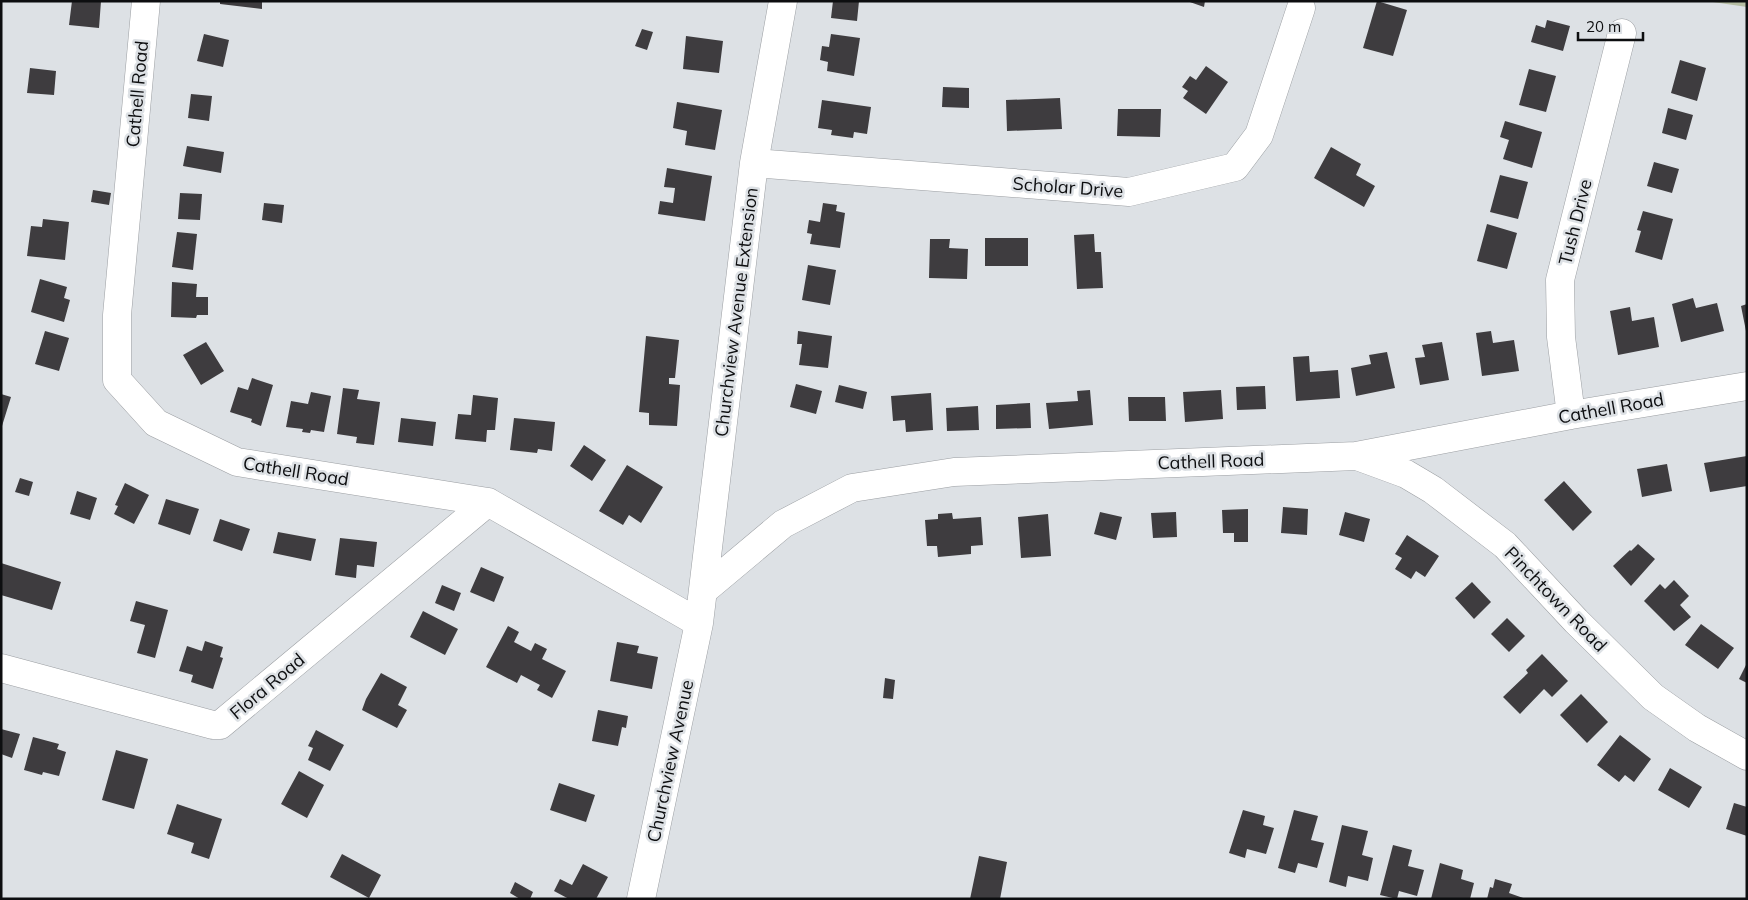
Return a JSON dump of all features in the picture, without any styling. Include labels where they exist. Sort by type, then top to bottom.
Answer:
[{"type":"street","name":"Cathell Road","points":[[146,1],[117,315],[117,380],[156,424],[237,462],[488,502],[699,623]]},
{"type":"street","name":"Churchview Avenue Extension","points":[[699,623],[754,164],[783,1]]},
{"type":"street","name":"Scholar Drive","points":[[754,164],[1129,192],[1235,167],[1259,135],[1301,8]]},
{"type":"street","name":"Tush Drive","points":[[1571,415],[1561,337],[1560,280],[1622,33]]},
{"type":"street","name":"Cathell Road","points":[[703,591],[783,524],[852,488],[954,472],[1356,456],[1571,415],[1747,386]]},
{"type":"street","name":"Pinchtown Road","points":[[1356,456],[1406,474],[1433,490],[1505,545],[1576,622],[1653,697],[1697,728],[1747,756]]},
{"type":"street","name":"Flora Road","points":[[1,668],[220,726],[488,502]]},
{"type":"street","name":"Churchview Avenue","points":[[640,899],[699,623]]},
{"type":"green space","points":[[1706,1],[1747,1],[1747,7]]},
{"type":"building","points":[[72,1],[101,1],[99,28],[69,25]]},
{"type":"building","points":[[220,1],[262,1],[262,9],[220,4]]},
{"type":"building","points":[[833,1],[859,1],[857,21],[831,18]]},
{"type":"building","points":[[1187,1],[1205,1],[1204,7]]},
{"type":"building","points":[[1377,1],[1407,10],[1393,56],[1363,48]]},
{"type":"building","points":[[1547,20],[1570,26],[1563,51],[1531,42],[1536,25],[1545,28]]},
{"type":"building","points":[[642,29],[653,32],[647,50],[635,46]]},
{"type":"building","points":[[204,34],[229,40],[223,67],[197,61]]},
{"type":"building","points":[[831,34],[860,38],[854,76],[827,71],[828,62],[820,60],[822,46],[829,47]]},
{"type":"building","points":[[686,36],[723,41],[719,73],[683,69]]},
{"type":"building","points":[[1680,60],[1706,68],[1697,101],[1671,93]]},
{"type":"building","points":[[1206,66],[1228,82],[1206,114],[1183,98],[1188,91],[1182,87],[1190,76],[1196,80]]},
{"type":"building","points":[[30,68],[56,71],[54,95],[27,93]]},
{"type":"building","points":[[1529,69],[1556,76],[1546,112],[1519,105]]},
{"type":"building","points":[[943,87],[969,88],[969,108],[942,107]]},
{"type":"building","points":[[191,94],[212,96],[209,121],[188,118]]},
{"type":"building","points":[[1060,98],[1062,129],[1007,131],[1006,100]]},
{"type":"building","points":[[822,100],[871,107],[867,134],[854,132],[853,138],[831,135],[832,130],[818,128]]},
{"type":"building","points":[[677,102],[722,110],[715,150],[685,145],[687,131],[673,128]]},
{"type":"building","points":[[1668,108],[1693,115],[1686,140],[1662,133]]},
{"type":"building","points":[[1118,109],[1161,109],[1160,137],[1117,136]]},
{"type":"building","points":[[1505,121],[1542,132],[1532,168],[1503,159],[1509,140],[1500,137]]},
{"type":"building","points":[[187,146],[224,152],[221,173],[183,166]]},
{"type":"building","points":[[1331,147],[1361,164],[1356,175],[1375,186],[1364,207],[1314,178]]},
{"type":"building","points":[[1654,162],[1679,169],[1672,193],[1647,186]]},
{"type":"building","points":[[667,168],[712,176],[705,221],[658,214],[660,201],[673,203],[675,188],[664,187]]},
{"type":"building","points":[[1500,175],[1528,182],[1518,219],[1490,212]]},
{"type":"building","points":[[93,190],[111,193],[109,205],[91,202]]},
{"type":"building","points":[[180,193],[202,194],[200,220],[178,219]]},
{"type":"building","points":[[264,203],[284,205],[282,223],[262,220]]},
{"type":"building","points":[[823,203],[837,205],[836,211],[845,213],[840,248],[810,244],[812,234],[807,233],[809,220],[820,222]]},
{"type":"building","points":[[1643,211],[1673,219],[1662,260],[1635,252],[1641,231],[1637,230]]},
{"type":"building","points":[[43,219],[69,222],[65,260],[27,256],[31,226],[42,227]]},
{"type":"building","points":[[1487,224],[1517,233],[1507,269],[1477,261]]},
{"type":"building","points":[[177,232],[197,234],[193,270],[172,267]]},
{"type":"building","points":[[1094,234],[1095,252],[1101,252],[1103,288],[1077,289],[1074,235]]},
{"type":"building","points":[[985,238],[1028,238],[1028,266],[985,266]]},
{"type":"building","points":[[930,239],[950,239],[949,248],[968,249],[967,279],[929,278]]},
{"type":"building","points":[[808,265],[836,270],[830,305],[802,300]]},
{"type":"building","points":[[40,279],[67,287],[64,298],[70,300],[64,322],[31,312]]},
{"type":"building","points":[[172,282],[197,284],[196,297],[208,297],[208,315],[197,315],[196,318],[171,317]]},
{"type":"building","points":[[1693,298],[1696,308],[1717,303],[1724,331],[1681,342],[1672,304]]},
{"type":"building","points":[[1747,304],[1747,331],[1746,331],[1741,306]]},
{"type":"building","points":[[1630,307],[1632,321],[1654,317],[1659,347],[1618,355],[1610,311]]},
{"type":"building","points":[[45,331],[69,338],[59,371],[35,364]]},
{"type":"building","points":[[798,331],[832,336],[828,368],[799,365],[802,344],[797,344]]},
{"type":"building","points":[[1491,331],[1493,343],[1514,340],[1519,371],[1482,376],[1476,333]]},
{"type":"building","points":[[646,336],[679,340],[675,378],[669,378],[669,384],[680,385],[677,426],[649,425],[649,413],[639,412]]},
{"type":"building","points":[[206,342],[224,371],[201,385],[183,355]]},
{"type":"building","points":[[1442,342],[1449,380],[1420,385],[1415,358],[1425,357],[1422,345]]},
{"type":"building","points":[[1387,352],[1395,388],[1356,396],[1351,368],[1371,364],[1369,355]]},
{"type":"building","points":[[1309,356],[1310,372],[1338,370],[1340,398],[1296,401],[1293,357]]},
{"type":"building","points":[[252,378],[273,385],[261,426],[251,422],[252,419],[230,412],[238,387],[248,390]]},
{"type":"building","points":[[796,384],[822,391],[816,414],[790,407]]},
{"type":"building","points":[[839,385],[867,392],[863,409],[835,402]]},
{"type":"building","points":[[1265,386],[1266,409],[1237,410],[1236,387]]},
{"type":"building","points":[[343,388],[359,390],[357,399],[380,402],[374,445],[356,443],[357,437],[337,434]]},
{"type":"building","points":[[1090,390],[1093,425],[1049,429],[1046,403],[1078,401],[1077,391]]},
{"type":"building","points":[[1221,390],[1223,419],[1185,422],[1183,392]]},
{"type":"building","points":[[311,392],[331,396],[324,432],[311,430],[310,433],[302,432],[303,429],[286,427],[291,401],[308,404]]},
{"type":"building","points":[[931,393],[933,430],[906,432],[905,420],[893,421],[891,396]]},
{"type":"building","points":[[1,394],[11,397],[2,426],[1,426]]},
{"type":"building","points":[[473,395],[498,398],[495,430],[487,430],[486,442],[455,439],[458,414],[471,415]]},
{"type":"building","points":[[1128,397],[1165,397],[1166,421],[1129,421]]},
{"type":"building","points":[[1030,403],[1031,428],[996,429],[996,405]]},
{"type":"building","points":[[978,406],[979,430],[947,431],[946,408]]},
{"type":"building","points":[[401,418],[436,422],[433,446],[398,442]]},
{"type":"building","points":[[514,418],[555,422],[552,451],[538,449],[537,453],[510,450]]},
{"type":"building","points":[[584,445],[606,460],[592,481],[570,466]]},
{"type":"building","points":[[1747,456],[1747,486],[1710,492],[1704,463]]},
{"type":"building","points":[[1667,464],[1672,491],[1642,497],[1637,469]]},
{"type":"building","points":[[627,465],[663,487],[641,523],[629,515],[623,525],[599,511]]},
{"type":"building","points":[[20,478],[33,482],[29,496],[15,492]]},
{"type":"building","points":[[1564,481],[1592,512],[1573,531],[1544,500]]},
{"type":"building","points":[[125,483],[149,495],[134,524],[114,514],[118,506],[115,505]]},
{"type":"building","points":[[77,491],[97,498],[90,520],[70,514]]},
{"type":"building","points":[[166,499],[199,509],[190,535],[158,524]]},
{"type":"building","points":[[1283,507],[1308,509],[1307,535],[1281,533]]},
{"type":"building","points":[[1248,509],[1248,542],[1234,542],[1234,533],[1223,533],[1222,510]]},
{"type":"building","points":[[1100,512],[1122,517],[1116,540],[1094,534]]},
{"type":"building","points":[[1176,512],[1177,537],[1153,538],[1151,513]]},
{"type":"building","points":[[1345,512],[1370,519],[1364,542],[1339,535]]},
{"type":"building","points":[[952,513],[953,519],[981,517],[983,545],[971,546],[971,554],[938,557],[937,546],[927,546],[925,520],[938,519],[938,514]]},
{"type":"building","points":[[1048,514],[1051,556],[1021,558],[1018,517]]},
{"type":"building","points":[[220,519],[250,529],[242,551],[213,541]]},
{"type":"building","points":[[278,532],[316,539],[311,561],[273,553]]},
{"type":"building","points":[[1407,535],[1439,556],[1425,577],[1416,571],[1411,579],[1395,569],[1402,558],[1395,554]]},
{"type":"building","points":[[340,538],[377,542],[374,567],[357,565],[356,578],[335,575]]},
{"type":"building","points":[[1638,544],[1655,559],[1631,586],[1613,566]]},
{"type":"building","points":[[1,563],[61,582],[52,610],[1,595]]},
{"type":"building","points":[[481,567],[504,577],[494,602],[470,592]]},
{"type":"building","points":[[1674,580],[1689,596],[1680,605],[1691,617],[1674,631],[1644,601],[1660,584],[1665,589]]},
{"type":"building","points":[[1472,582],[1491,602],[1474,619],[1455,598]]},
{"type":"building","points":[[442,585],[461,593],[454,611],[435,603]]},
{"type":"building","points":[[136,601],[168,610],[155,658],[137,653],[145,625],[130,621]]},
{"type":"building","points":[[423,611],[458,629],[445,655],[410,637]]},
{"type":"building","points":[[1507,618],[1525,636],[1509,652],[1491,634]]},
{"type":"building","points":[[1701,624],[1734,648],[1718,669],[1685,645]]},
{"type":"building","points":[[508,626],[519,632],[514,642],[531,651],[535,643],[547,649],[542,659],[566,671],[552,698],[537,690],[540,685],[521,675],[517,683],[486,667]]},
{"type":"building","points":[[205,641],[223,647],[220,657],[223,658],[213,689],[191,682],[193,675],[179,671],[187,646],[202,651]]},
{"type":"building","points":[[617,642],[639,646],[637,653],[658,657],[652,689],[610,681]]},
{"type":"building","points":[[1542,654],[1568,681],[1552,697],[1544,689],[1520,714],[1503,697],[1528,673],[1526,670]]},
{"type":"building","points":[[1747,663],[1747,683],[1739,679]]},
{"type":"building","points":[[381,673],[407,687],[398,705],[407,710],[397,728],[362,710]]},
{"type":"building","points":[[885,678],[895,680],[893,699],[883,698]]},
{"type":"building","points":[[1581,694],[1608,722],[1587,743],[1560,715]]},
{"type":"building","points":[[598,710],[628,716],[626,728],[622,727],[618,746],[592,741]]},
{"type":"building","points":[[1,729],[20,734],[12,758],[1,754]]},
{"type":"building","points":[[316,730],[344,745],[330,771],[308,760],[313,748],[308,746]]},
{"type":"building","points":[[1620,735],[1651,759],[1634,782],[1625,775],[1619,782],[1597,765]]},
{"type":"building","points":[[33,737],[59,744],[57,749],[66,752],[59,776],[43,772],[42,775],[24,770]]},
{"type":"building","points":[[116,750],[148,759],[134,809],[102,800]]},
{"type":"building","points":[[1670,768],[1702,787],[1689,808],[1658,790]]},
{"type":"building","points":[[299,771],[324,785],[307,818],[281,804]]},
{"type":"building","points":[[559,783],[595,795],[586,822],[550,810]]},
{"type":"building","points":[[1734,803],[1747,807],[1747,836],[1726,829]]},
{"type":"building","points":[[177,804],[222,819],[209,859],[191,853],[194,843],[167,834]]},
{"type":"building","points":[[1243,810],[1265,816],[1263,825],[1274,828],[1266,854],[1247,849],[1245,858],[1229,853]]},
{"type":"building","points":[[1294,810],[1318,816],[1311,840],[1324,843],[1317,868],[1298,863],[1295,873],[1278,868]]},
{"type":"building","points":[[1342,825],[1368,831],[1362,855],[1373,858],[1368,881],[1348,876],[1346,887],[1329,882]]},
{"type":"building","points":[[1393,845],[1412,850],[1408,866],[1424,870],[1417,896],[1399,891],[1397,899],[1380,895]]},
{"type":"building","points":[[342,854],[381,875],[369,898],[330,877]]},
{"type":"building","points":[[979,856],[1007,862],[1000,899],[970,899]]},
{"type":"building","points":[[1440,863],[1463,870],[1461,879],[1474,883],[1470,899],[1431,899]]},
{"type":"building","points":[[583,864],[608,877],[596,899],[569,899],[554,891],[560,879],[572,885]]},
{"type":"building","points":[[1495,879],[1512,884],[1509,893],[1526,899],[1487,899],[1490,887],[1493,888]]},
{"type":"building","points":[[515,882],[533,892],[530,899],[520,899],[510,893]]}]
